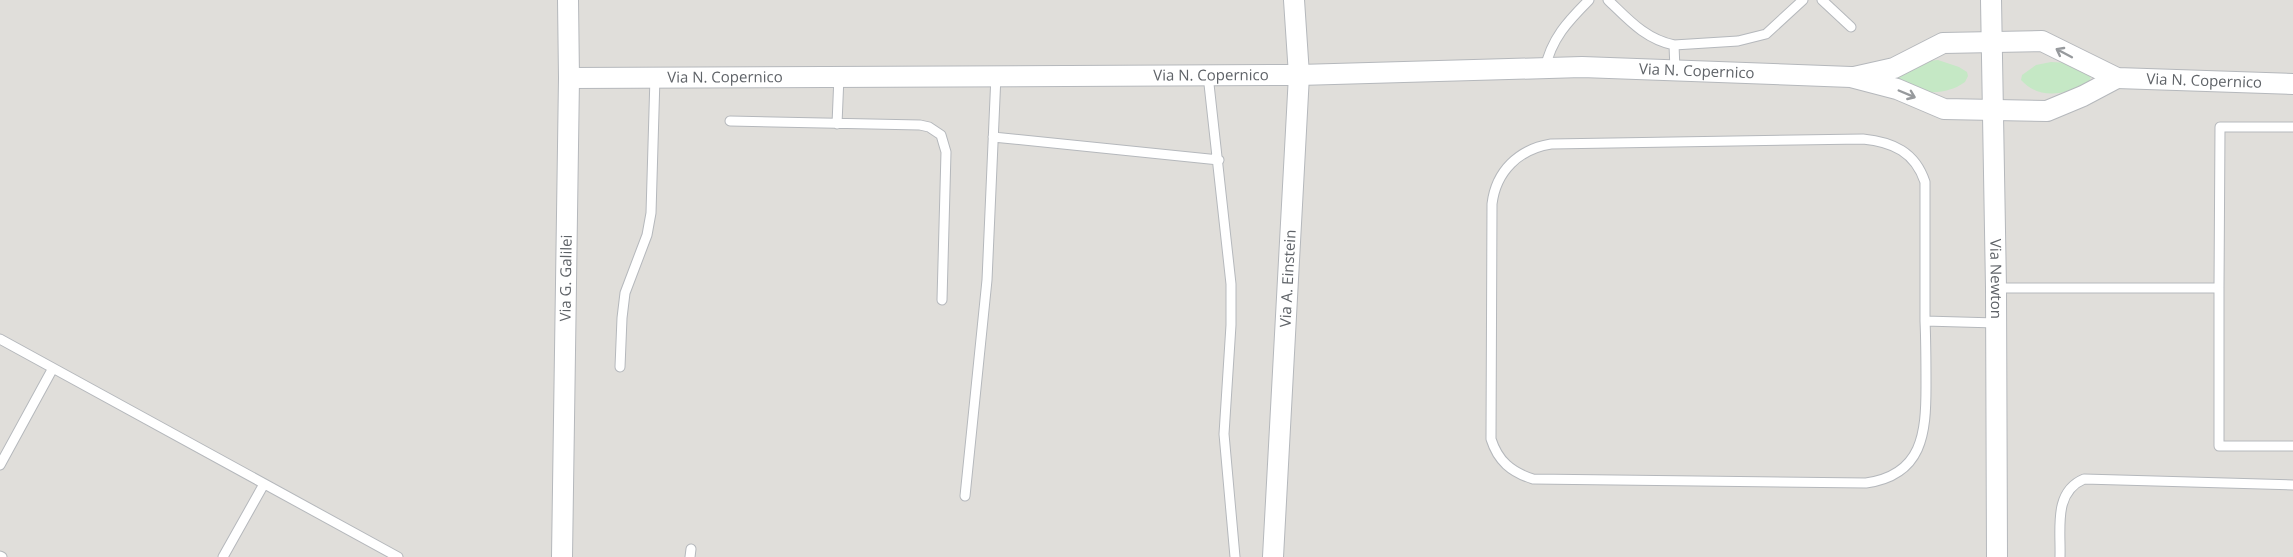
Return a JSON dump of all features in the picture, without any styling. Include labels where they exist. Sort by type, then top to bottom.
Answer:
[{"type":"street","name":"Via G. Galilei","points":[[562,557],[569,78],[568,0]]},
{"type":"street","name":"Via A. Einstein","points":[[1272,557],[1299,75],[1294,0]]},
{"type":"street","name":"Via Newton","points":[[1991,0],[1996,288],[1997,557]]},
{"type":"street","points":[[1851,77],[1894,68],[1943,43],[2042,41],[2117,78]]},
{"type":"street","name":"Via N. Copernico","points":[[569,78],[1299,75],[1582,67],[1851,77]]},
{"type":"street","points":[[1851,77],[1897,89],[1944,109],[2047,111],[2084,96],[2117,78]]},
{"type":"street","name":"Via N. Copernico","points":[[2117,78],[2293,84]]},
{"type":"lane","points":[[1545,69],[1551,46],[1559,33],[1589,0]]},
{"type":"lane","points":[[1608,0],[1644,33],[1654,39],[1674,45],[1738,41],[1766,33],[1803,0]]},
{"type":"lane","points":[[1822,0],[1851,27]]},
{"type":"lane","points":[[1674,45],[1676,70]]},
{"type":"lane","points":[[964,496],[987,280],[996,75]]},
{"type":"lane","points":[[1208,75],[1219,160],[1231,290],[1224,440],[1235,557]]},
{"type":"lane","points":[[837,124],[839,76]]},
{"type":"lane","points":[[620,367],[625,293],[644,243],[651,213],[655,77]]},
{"type":"lane","points":[[730,121],[920,125],[929,127],[941,135],[946,152],[942,300]]},
{"type":"lane","points":[[2293,127],[2220,127],[2219,288],[2219,446],[2293,446]]},
{"type":"lane","points":[[993,137],[1219,160]]},
{"type":"lane","points":[[1863,139],[1892,144],[1910,156],[1917,164],[1925,182],[1925,321],[1925,429],[1916,453],[1900,471],[1890,477],[1866,483],[1544,480],[1523,476],[1499,458],[1491,440],[1492,204],[1494,190],[1498,179],[1513,161],[1530,149],[1551,144],[1863,139]]},
{"type":"lane","points":[[1996,288],[2219,288]]},
{"type":"lane","points":[[1925,321],[1996,322]]},
{"type":"lane","points":[[0,339],[398,557]]},
{"type":"lane","points":[[0,465],[53,368]]},
{"type":"lane","points":[[2060,557],[2062,499],[2070,487],[2084,479],[2293,485]]},
{"type":"lane","points":[[223,557],[264,484]]},
{"type":"shaded area","points":[[0,0],[2293,0],[2293,557],[0,557]]},
{"type":"green space","points":[[1938,60],[1967,72],[1965,82],[1949,90],[1931,92],[1913,89],[1898,79],[1897,76],[1928,61]]},
{"type":"green space","points":[[2051,62],[2069,63],[2091,76],[2089,83],[2054,94],[2037,91],[2028,87],[2021,80],[2022,75],[2036,65]]}]
